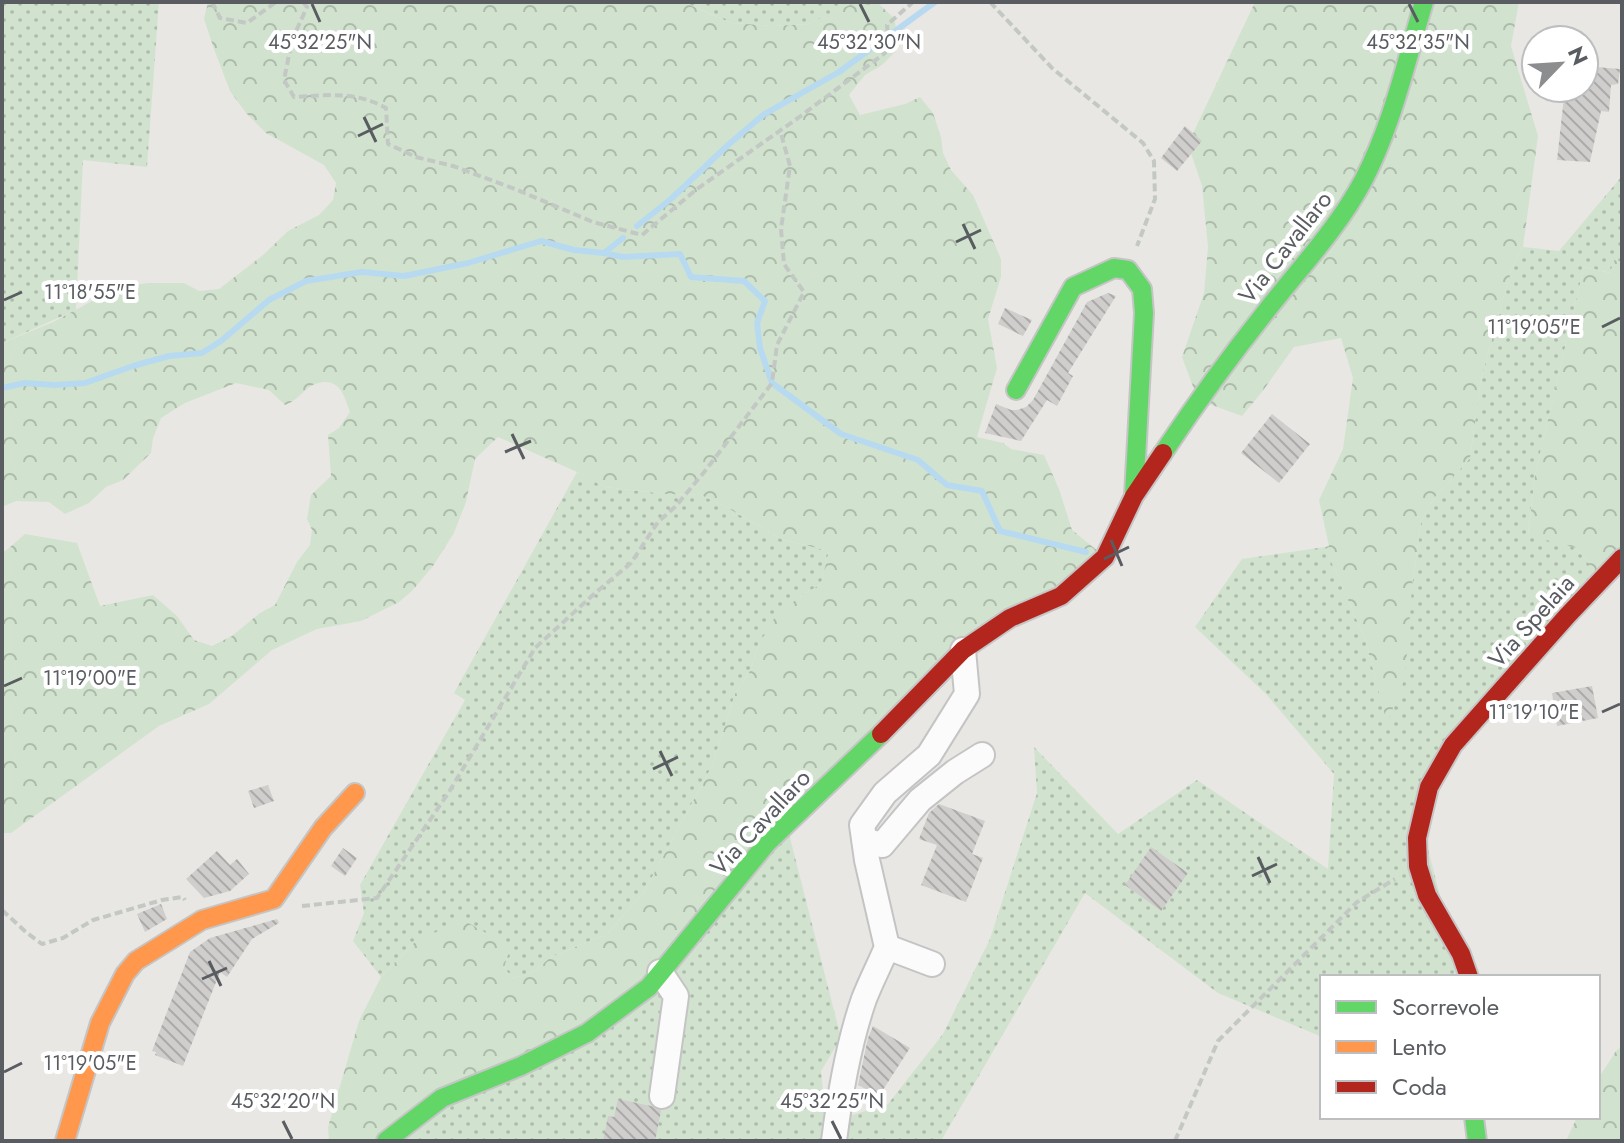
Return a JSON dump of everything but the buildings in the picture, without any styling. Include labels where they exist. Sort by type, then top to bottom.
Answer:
[{"type":"street","name":"Via Cavallaro","points":[[386,1141],[442,1098],[521,1066],[587,1033],[649,987],[767,843],[883,733],[963,650],[1010,618],[1061,596],[1105,557],[1134,496],[1215,376],[1325,238],[1361,185],[1387,126],[1424,2]]},
{"type":"street","points":[[1016,390],[1073,287],[1114,268],[1128,270]]},
{"type":"street","name":"Via Cavallaro","points":[[1128,270],[1142,289],[1144,313],[1134,496]]},
{"type":"street","name":"Via Spelaia","points":[[1468,975],[1461,954],[1427,895],[1418,866],[1417,838],[1429,787],[1453,745],[1622,558]]},
{"type":"street","points":[[834,1141],[850,1045],[865,998],[887,947],[862,825],[885,793],[929,755],[967,694],[963,650]]},
{"type":"street","points":[[864,840],[882,845],[920,800],[982,755]]},
{"type":"street","points":[[65,1141],[100,1023],[125,974],[136,961],[202,920],[274,899],[323,828],[355,793]]},
{"type":"street","points":[[887,947],[932,964]]},
{"type":"street","points":[[660,972],[676,996],[662,1096]]},
{"type":"street","points":[[1474,1119],[1477,1141]]},
{"type":"path","points":[[212,2],[220,18],[247,23],[276,2]]},
{"type":"path","points":[[303,2],[307,7],[292,40],[284,80],[294,97],[336,95],[370,99],[386,108],[388,144],[416,157],[453,166],[515,189],[593,222],[642,235],[697,189],[885,53],[887,25],[913,2]]},
{"type":"path","points":[[990,2],[1052,68],[1143,143],[1154,161],[1155,199],[1128,270]]},
{"type":"path","points":[[274,899],[292,907],[377,898],[449,792],[535,648],[631,563],[658,522],[676,506],[772,383],[777,345],[804,292],[784,264],[781,229],[790,166],[780,130]]},
{"type":"path","points":[[1175,1141],[1218,1041],[1357,902],[1418,866]]},
{"type":"path","points":[[2,910],[42,944],[63,938],[93,920],[162,900],[183,897],[202,920]]},
{"type":"green space","points":[[2,2],[159,2],[147,167],[83,160],[76,310],[2,343]]},
{"type":"green space","points":[[208,2],[683,2],[731,23],[773,26],[808,24],[852,4],[880,5],[894,18],[898,37],[896,51],[882,65],[865,75],[849,95],[860,115],[920,97],[933,113],[943,153],[951,170],[973,195],[1001,259],[1001,277],[988,319],[997,368],[977,437],[1003,443],[1011,449],[1044,455],[1072,530],[1109,560],[967,658],[597,1027],[388,1141],[329,1141],[328,1127],[359,1021],[381,977],[416,941],[463,920],[504,943],[509,950],[504,968],[513,978],[526,975],[551,957],[607,934],[644,892],[712,766],[735,694],[750,671],[759,644],[775,617],[821,584],[829,551],[781,539],[701,495],[604,487],[498,437],[475,459],[466,502],[454,533],[433,566],[399,602],[361,621],[317,629],[272,650],[209,704],[159,726],[11,833],[2,833],[2,554],[25,534],[77,543],[100,606],[153,595],[177,616],[194,640],[212,646],[232,636],[275,605],[297,562],[310,545],[312,530],[307,519],[311,495],[331,476],[328,435],[339,428],[350,412],[342,392],[331,383],[314,385],[285,405],[269,390],[236,383],[185,403],[161,418],[151,453],[123,480],[106,487],[89,503],[65,514],[49,502],[16,501],[2,507],[2,343],[53,322],[118,287],[184,283],[199,291],[219,289],[288,231],[319,215],[333,200],[336,183],[324,165],[266,133],[230,91],[204,19]]},
{"type":"green space","points":[[684,2],[885,2],[880,5],[852,5],[808,24],[773,26],[731,23]]},
{"type":"green space","points":[[1255,2],[1519,2],[1511,46],[1520,76],[1520,104],[1528,104],[1538,136],[1523,247],[1511,270],[1481,379],[1470,458],[1434,498],[1421,522],[1405,678],[1387,723],[1365,639],[1325,547],[1329,546],[1319,500],[1343,449],[1353,378],[1341,338],[1294,347],[1242,416],[1198,400],[1182,357],[1204,293],[1208,247],[1202,186],[1188,144]]},
{"type":"green space","points":[[1622,176],[1622,262],[1614,260],[1611,273],[1584,267],[1535,475],[1528,534],[1576,548],[1601,578],[1445,765],[1422,826],[1460,975],[1320,975],[1320,1036],[1218,993],[1085,893],[941,1141],[388,1141],[787,826],[841,1038],[821,1071],[826,1123],[888,1104],[943,1034],[990,939],[1037,793],[1034,747],[1118,834],[1197,780],[1328,869],[1334,774],[1266,694],[1195,627],[1242,559],[1325,547],[1365,639],[1387,721],[1421,522],[1434,498],[1470,458],[1481,379],[1511,270],[1523,247],[1559,251]]},
{"type":"green space","points":[[1614,260],[1622,262],[1622,553],[1601,578],[1576,548],[1528,535],[1535,475],[1584,267],[1610,273]]},
{"type":"green space","points":[[577,472],[605,487],[701,495],[781,539],[829,551],[821,584],[798,598],[759,644],[750,671],[735,694],[712,766],[644,892],[607,934],[551,957],[526,975],[513,978],[504,968],[509,950],[416,941],[381,977],[353,941],[364,913],[360,885],[465,700],[454,693]]},
{"type":"green space","points":[[1622,1046],[1622,1141],[1566,1141],[1576,1119],[1600,1119],[1600,1076]]},
{"type":"waterway","points":[[637,226],[763,115],[839,72],[935,2]]},
{"type":"waterway","points":[[604,253],[623,238]]},
{"type":"waterway","points":[[2,388],[25,383],[85,383],[169,356],[202,353],[269,300],[306,281],[362,272],[404,276],[468,263],[541,241],[574,250],[623,257],[680,254],[691,277],[744,281],[765,301],[757,323],[760,348],[772,383],[841,434],[918,460],[947,485],[982,491],[1000,531],[1086,552]]},
{"type":"traffic: fast","points":[[1163,453],[1225,365],[1353,199],[1390,116],[1424,2]]},
{"type":"traffic: fast","points":[[1016,390],[1073,287],[1114,268],[1128,270],[1142,289],[1144,313],[1134,495]]},
{"type":"traffic: fast","points":[[386,1141],[442,1098],[521,1066],[587,1033],[649,987],[767,843],[881,734]]},
{"type":"traffic: fast","points":[[1474,1119],[1477,1141]]},
{"type":"traffic: slow","points":[[65,1141],[100,1023],[125,974],[136,961],[202,920],[274,899],[323,828],[355,793]]},
{"type":"traffic: jam","points":[[881,734],[963,650],[1010,618],[1061,596],[1105,557],[1134,496],[1163,453]]},
{"type":"traffic: jam","points":[[1468,975],[1461,954],[1427,895],[1418,866],[1417,838],[1429,787],[1453,745],[1622,558]]}]
